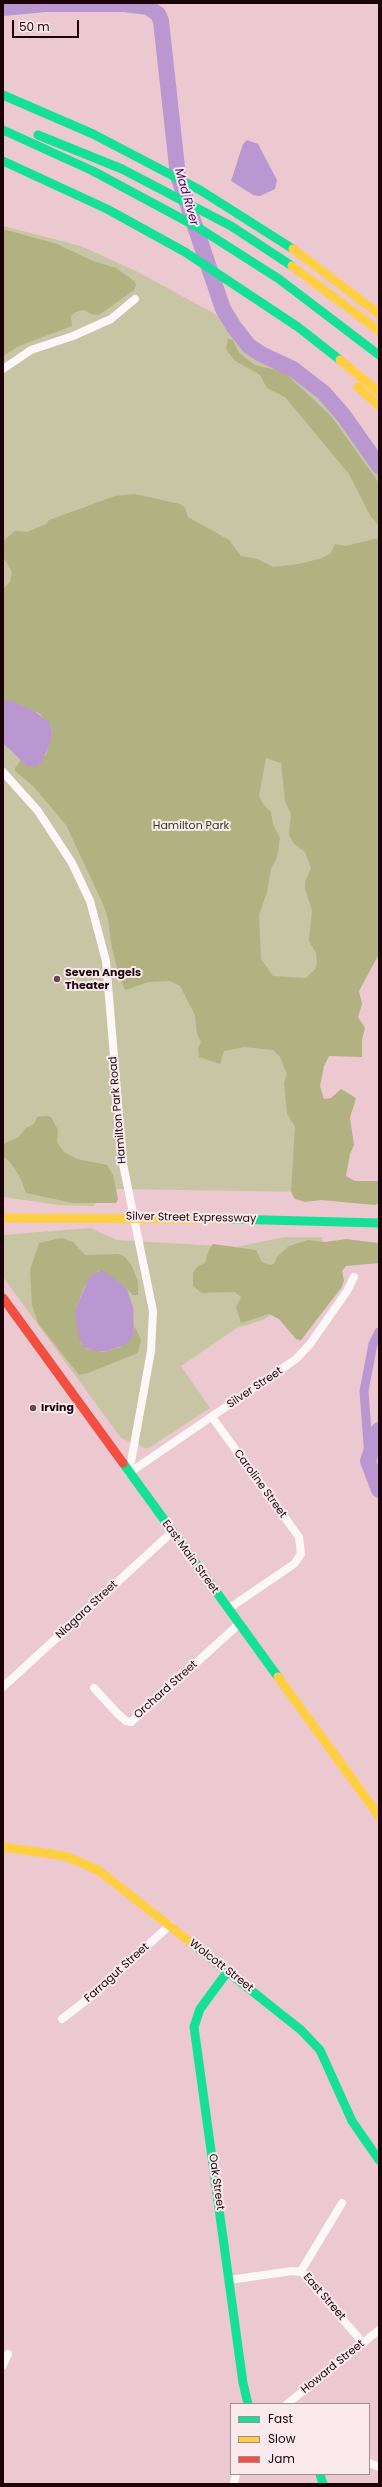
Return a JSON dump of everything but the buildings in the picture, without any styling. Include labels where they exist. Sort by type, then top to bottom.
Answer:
[{"type":"main road","points":[[3,95],[93,134],[200,190],[293,249],[379,314]]},
{"type":"main road","points":[[4,131],[38,134],[152,184],[206,212],[288,263],[379,331]]},
{"type":"main road","points":[[4,131],[87,168],[158,204],[214,237],[303,296],[379,355]]},
{"type":"main road","points":[[3,161],[87,199],[171,243],[282,315],[346,364],[379,392]]},
{"type":"main road","points":[[346,364],[354,383],[379,406]]},
{"type":"main road","name":"Silver Street Expressway","points":[[3,1218],[148,1218],[379,1223]]},
{"type":"main road","name":"East Main Street","points":[[3,1298],[379,1816]]},
{"type":"main road","name":"Wolcott Street","points":[[3,1847],[52,1853],[84,1862],[105,1874],[301,2030],[317,2046],[357,2130],[379,2160]]},
{"type":"main road","name":"Oak Street","points":[[228,1971],[200,2009],[194,2027],[244,2393],[248,2403]]},
{"type":"street","points":[[3,369],[6,365],[31,350],[73,336],[111,319],[135,299]]},
{"type":"street","name":"Hamilton Park Road","points":[[3,772],[38,811],[72,863],[92,908],[106,964],[123,1164],[153,1311],[151,1351],[129,1473]]},
{"type":"street","name":"Silver Street","points":[[129,1473],[302,1354],[347,1291],[354,1277]]},
{"type":"street","name":"Caroline Street","points":[[212,1417],[299,1537],[301,1554],[294,1564],[228,1609]]},
{"type":"street","name":"Niagara Street","points":[[3,1687],[172,1532]]},
{"type":"street","name":"Orchard Street","points":[[94,1688],[117,1713],[126,1721],[131,1722],[239,1624]]},
{"type":"street","name":"Farragut Street","points":[[62,2019],[93,1994],[170,1925]]},
{"type":"street","points":[[300,2271],[342,2203]]},
{"type":"street","name":"East Street","points":[[229,2280],[300,2271],[310,2278],[363,2343]]},
{"type":"street","name":"Howard Street","points":[[288,2403],[379,2330]]},
{"type":"street","points":[[3,2365],[8,2354]]},
{"type":"green space","name":"Hamilton Park","points":[[3,226],[81,246],[138,272],[244,330],[251,339],[322,385],[379,462],[379,552],[364,700],[312,1036],[316,1192],[109,1189],[93,1206],[59,1205],[3,1197]]},
{"type":"green space","points":[[3,229],[57,244],[93,261],[116,268],[134,281],[136,285],[134,290],[99,315],[91,314],[84,310],[76,312],[71,316],[72,326],[19,346],[3,356]]},
{"type":"green space","points":[[228,339],[233,340],[239,353],[255,365],[284,372],[331,416],[379,483],[379,526],[371,517],[349,474],[285,397],[267,388],[260,375],[234,360],[226,349]]},
{"type":"green space","points":[[135,494],[180,504],[185,508],[188,517],[229,540],[241,556],[258,559],[273,567],[299,564],[322,558],[330,554],[335,544],[345,546],[379,538],[379,954],[359,991],[362,1004],[358,1017],[365,1028],[362,1039],[362,1057],[329,1056],[324,1066],[320,1086],[324,1099],[331,1098],[341,1089],[356,1098],[350,1118],[354,1145],[350,1154],[346,1176],[355,1181],[379,1181],[379,1203],[375,1205],[321,1200],[305,1202],[295,1199],[291,1192],[295,1126],[287,1114],[284,1083],[287,1074],[280,1057],[273,1050],[244,1047],[224,1051],[220,1064],[199,1057],[198,1048],[201,1042],[197,1034],[195,1015],[180,986],[170,981],[149,982],[125,990],[120,979],[112,949],[108,919],[103,904],[66,825],[34,787],[15,771],[15,768],[21,760],[27,766],[46,755],[52,734],[51,726],[39,713],[3,700],[3,589],[10,582],[12,571],[3,557],[3,541],[15,531],[27,532],[46,524],[49,520],[115,496]],"holes":[[[266,758],[281,763],[285,801],[291,814],[289,835],[294,844],[305,852],[311,868],[305,882],[305,889],[312,910],[309,941],[316,953],[317,963],[315,969],[306,978],[273,976],[261,959],[259,915],[267,892],[271,869],[277,858],[280,838],[273,824],[271,812],[263,804],[259,796]]]},
{"type":"green space","points":[[37,1117],[51,1117],[58,1130],[57,1142],[64,1152],[77,1159],[107,1165],[113,1175],[118,1199],[116,1203],[73,1203],[26,1193],[20,1177],[10,1162],[3,1156],[3,1144],[19,1137],[26,1128],[34,1124]]},
{"type":"green space","points":[[90,1228],[117,1240],[236,1247],[284,1237],[322,1237],[328,1283],[337,1291],[300,1342],[279,1309],[263,1320],[237,1328],[181,1366],[210,1408],[147,1449],[121,1438],[3,1277],[3,1235]]},
{"type":"green space","points":[[61,1238],[73,1242],[85,1255],[118,1254],[125,1257],[132,1266],[138,1282],[138,1295],[133,1295],[121,1283],[98,1271],[84,1287],[76,1309],[81,1343],[87,1349],[104,1352],[121,1347],[132,1338],[135,1327],[141,1340],[138,1353],[88,1373],[79,1375],[38,1323],[32,1305],[30,1270],[39,1243]]},
{"type":"green space","points":[[346,1239],[379,1243],[379,1263],[346,1266],[342,1271],[344,1280],[342,1287],[301,1340],[296,1339],[279,1319],[269,1314],[241,1323],[236,1307],[241,1297],[235,1292],[202,1293],[193,1286],[193,1273],[198,1266],[205,1263],[209,1250],[213,1244],[256,1250],[262,1262],[270,1265],[274,1264],[277,1257],[289,1246],[308,1240],[325,1242]]},
{"type":"shaded area","points":[[247,140],[258,144],[277,180],[275,189],[260,196],[253,195],[231,181],[243,144]]},
{"type":"shaded area","points":[[3,700],[14,702],[34,711],[50,723],[52,734],[50,743],[42,761],[36,767],[27,766],[3,743]]},
{"type":"shaded area","points":[[102,1271],[121,1283],[127,1289],[133,1307],[134,1330],[132,1338],[125,1345],[106,1351],[95,1351],[84,1347],[79,1339],[75,1311],[88,1280],[94,1273]]},
{"type":"waterway","name":"Mad River","points":[[3,8],[45,4],[124,4],[148,7],[158,14],[161,21],[178,176],[223,309],[234,327],[249,346],[261,354],[293,369],[324,393],[344,416],[379,466]]},
{"type":"waterway","points":[[369,1458],[364,1391],[373,1344],[379,1332]]},
{"type":"waterway","name":"Mad River","points":[[379,1430],[368,1461],[379,1490]]},
{"type":"traffic: fast","points":[[3,95],[93,134],[200,190],[293,249]]},
{"type":"traffic: fast","points":[[3,130],[93,171],[199,228],[279,279],[379,355]]},
{"type":"traffic: fast","points":[[38,135],[122,169],[231,226],[292,266]]},
{"type":"traffic: fast","points":[[3,161],[107,209],[185,252],[298,327],[340,360]]},
{"type":"traffic: fast","points":[[228,1219],[379,1223]]},
{"type":"traffic: fast","points":[[123,1463],[278,1677]]},
{"type":"traffic: fast","points":[[194,1945],[301,2030],[320,2050],[352,2121],[379,2160]]},
{"type":"traffic: fast","points":[[228,1971],[200,2009],[194,2027],[243,2383],[248,2403]]},
{"type":"traffic: fast","points":[[320,2475],[323,2484]]},
{"type":"traffic: slow","points":[[293,249],[379,314]]},
{"type":"traffic: slow","points":[[292,266],[379,331]]},
{"type":"traffic: slow","points":[[340,360],[379,392]]},
{"type":"traffic: slow","points":[[358,387],[379,406]]},
{"type":"traffic: slow","points":[[3,1218],[228,1219]]},
{"type":"traffic: slow","points":[[278,1677],[379,1816]]},
{"type":"traffic: slow","points":[[3,1847],[65,1856],[98,1870],[194,1945]]},
{"type":"traffic: jam","points":[[3,1298],[123,1463]]},
{"type":"place","name":"Seven Angels Theater","points":[[57,979]]},
{"type":"place","name":"Irving","points":[[33,1408]]}]
